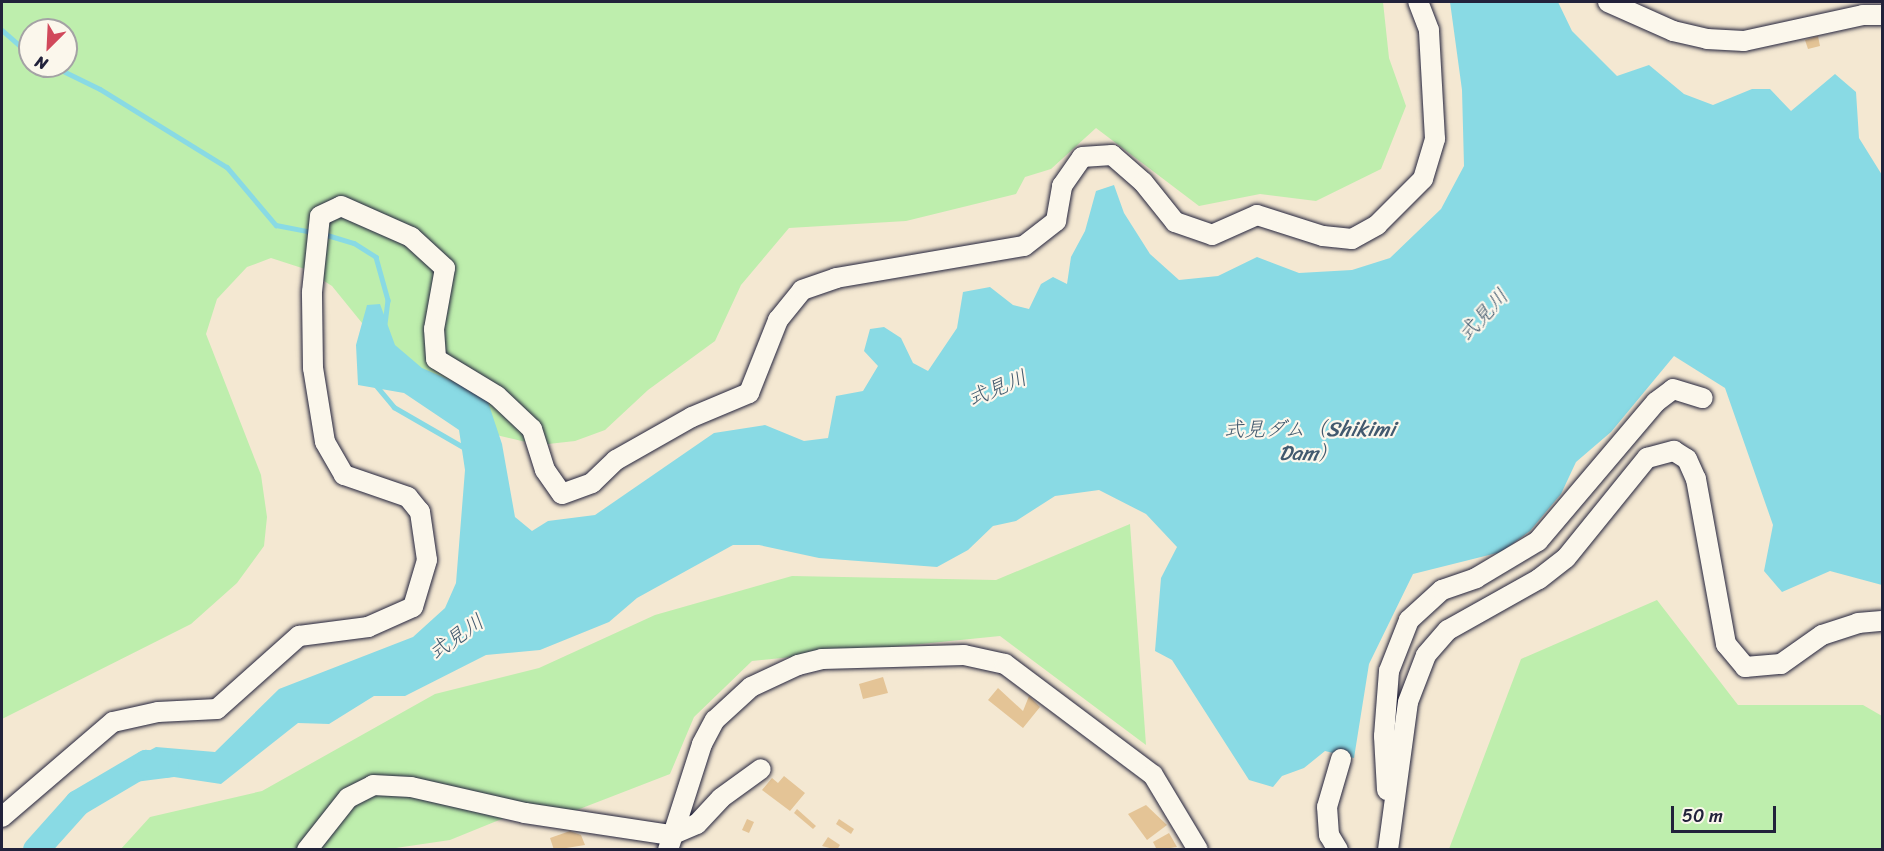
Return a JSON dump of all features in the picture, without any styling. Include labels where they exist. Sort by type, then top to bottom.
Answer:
[{"type":"street","points":[[2,817],[113,722],[158,712],[217,709],[299,636],[368,627],[413,607],[427,560],[420,512],[408,497],[344,475],[325,442],[313,368],[313,263],[320,216],[341,206],[411,237],[445,268],[434,329],[436,359],[497,396],[532,429],[545,470],[561,494],[592,483],[616,460],[692,417],[749,393],[778,320],[801,290],[836,278],[1024,246],[1056,221],[1062,186],[1082,157],[1112,156],[1143,182],[1176,222],[1212,235],[1257,216],[1323,236],[1352,239],[1377,225],[1423,179],[1435,139],[1429,30],[1418,2]]},
{"type":"street","points":[[1608,2],[1673,32],[1707,39],[1744,41],[1863,15],[1882,15]]},
{"type":"street","points":[[1391,807],[1383,736],[1389,671],[1409,620],[1442,590],[1476,578],[1538,541],[1656,402],[1673,389],[1703,398]]},
{"type":"street","points":[[1388,849],[1391,807],[1408,702],[1426,655],[1448,630],[1539,579],[1566,558],[1647,458],[1664,451],[1687,459],[1696,479],[1726,644],[1745,667],[1781,664],[1822,635],[1858,623],[1882,621]]},
{"type":"street","points":[[670,842],[702,744],[715,720],[751,687],[798,665],[822,659],[964,655],[1005,664],[1153,775],[1198,849]]},
{"type":"street","points":[[1338,849],[1329,835],[1327,807],[1341,759]]},
{"type":"street","points":[[307,849],[348,798],[373,785],[411,787],[670,842],[697,824],[721,798],[761,769]]},
{"type":"green space","points":[[2,2],[1383,2],[1389,58],[1406,106],[1381,169],[1316,201],[1260,194],[1199,206],[1096,128],[1051,169],[1025,177],[1016,194],[906,221],[789,228],[741,285],[715,341],[648,390],[605,430],[575,441],[539,445],[471,429],[422,397],[332,286],[305,269],[271,258],[247,267],[217,299],[206,334],[261,475],[267,517],[264,546],[237,583],[191,624],[2,719]]},
{"type":"green space","points":[[1130,524],[1146,745],[1000,636],[752,661],[694,717],[670,774],[564,815],[509,816],[450,840],[389,849],[120,850],[150,817],[262,791],[435,694],[539,668],[655,615],[792,576],[996,580]]},
{"type":"green space","points":[[1657,600],[1738,705],[1863,705],[1882,716],[1882,849],[1449,849],[1521,659]]},
{"type":"water","name":"式見ダム（Shikimi Dam）","points":[[1450,2],[1558,2],[1572,31],[1617,76],[1649,65],[1684,94],[1713,105],[1752,89],[1770,89],[1791,111],[1835,74],[1856,92],[1859,138],[1882,175],[1882,585],[1830,571],[1782,592],[1764,571],[1773,525],[1725,388],[1674,356],[1611,432],[1576,462],[1561,494],[1530,531],[1501,552],[1413,574],[1369,664],[1354,758],[1325,751],[1304,768],[1282,776],[1273,787],[1249,780],[1172,660],[1155,651],[1161,578],[1177,547],[1146,514],[1099,490],[1055,496],[1016,521],[993,526],[968,550],[937,567],[819,558],[759,545],[733,545],[637,598],[609,622],[540,650],[486,655],[405,696],[374,696],[329,724],[298,723],[221,784],[174,777],[135,782],[132,760],[156,747],[215,752],[279,689],[413,637],[445,608],[456,583],[465,470],[459,430],[404,393],[358,385],[356,345],[367,305],[380,304],[395,345],[422,368],[486,396],[502,444],[515,517],[532,531],[548,521],[595,515],[714,433],[765,425],[804,441],[828,438],[836,396],[863,391],[878,366],[864,351],[870,329],[884,327],[901,338],[913,363],[928,371],[957,328],[963,292],[990,287],[1013,305],[1029,309],[1041,284],[1053,277],[1067,284],[1071,257],[1085,231],[1096,191],[1114,185],[1124,213],[1150,254],[1179,280],[1218,276],[1257,257],[1299,273],[1352,270],[1390,258],[1441,209],[1464,166],[1462,90]]},
{"type":"building","points":[[1818,36],[1820,46],[1808,49],[1805,40]]},
{"type":"building","points":[[883,677],[888,693],[863,699],[859,684]]},
{"type":"building","points":[[998,688],[1023,711],[1029,696],[1040,707],[1023,728],[988,700]]},
{"type":"building","points":[[784,776],[805,793],[790,811],[762,790],[772,778],[778,783]]},
{"type":"building","points":[[1146,805],[1167,825],[1147,840],[1128,814]]},
{"type":"building","points":[[797,809],[816,826],[813,829],[794,813]]},
{"type":"building","points":[[747,819],[754,822],[749,833],[742,830]]},
{"type":"building","points":[[839,819],[854,829],[851,834],[836,824]]},
{"type":"building","points":[[570,831],[581,835],[585,845],[554,850],[550,838]]},
{"type":"building","points":[[1169,833],[1177,847],[1157,850],[1153,842]]},
{"type":"building","points":[[828,837],[840,845],[837,850],[822,846]]},
{"type":"waterway","points":[[2,30],[18,44]]},
{"type":"waterway","points":[[78,78],[100,89],[227,167],[276,225],[312,232]]},
{"type":"waterway","points":[[324,234],[354,243],[376,257],[388,300],[385,323]]},
{"type":"waterway","points":[[375,384],[394,407],[465,448]]},
{"type":"waterway","name":"式見川","points":[[36,850],[78,803],[146,763],[166,765]]}]
